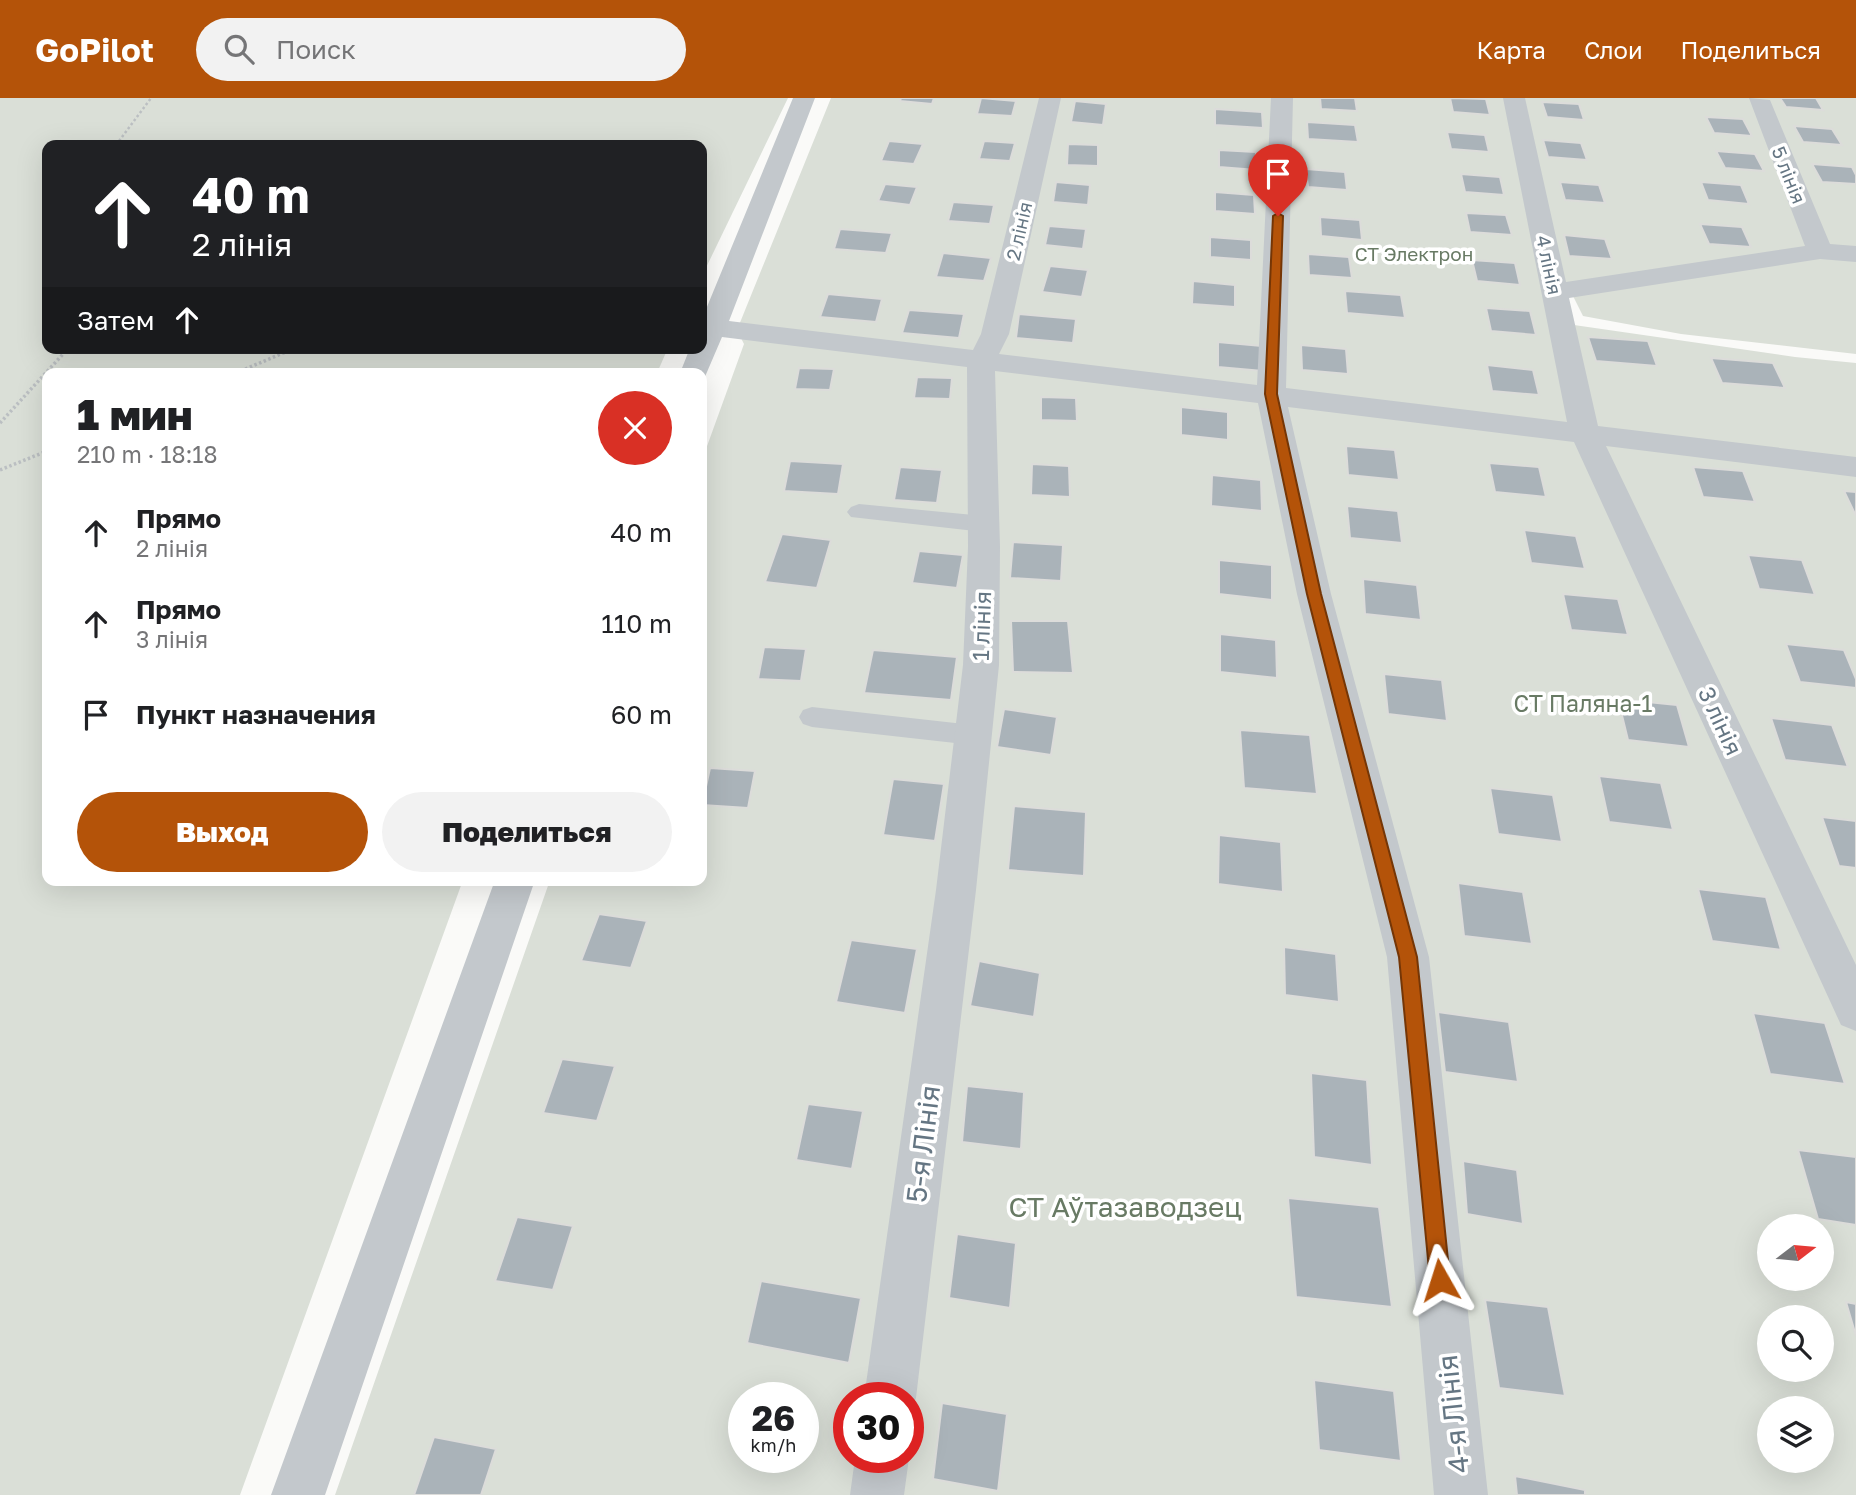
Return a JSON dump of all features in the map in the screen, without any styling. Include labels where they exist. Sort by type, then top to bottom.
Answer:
[{"type":"street","points":[[707,336],[804,98]]},
{"type":"street","name":"2 лінія","points":[[981,362],[995,334],[1051,98]]},
{"type":"street","points":[[1271,394],[1282,98]]},
{"type":"street","name":"4 лінія","points":[[1514,98],[1584,432]]},
{"type":"street","name":"5 лінія","points":[[1759,100],[1820,251]]},
{"type":"street","points":[[1555,292],[1820,251],[1856,254]]},
{"type":"street","points":[[710,327],[1856,467]]},
{"type":"street","name":"1 лінія","points":[[956,890],[981,665],[984,524],[981,362]]},
{"type":"street","name":"4-я Лінія","points":[[1271,394],[1314,594],[1406,951],[1461,1495]]},
{"type":"street","name":"3 лінія","points":[[1584,432],[1856,1011]]},
{"type":"street","points":[[298,1495],[513,886]]},
{"type":"street","name":"5-я Лінія","points":[[892,1382],[956,890]]},
{"type":"street","points":[[877,1495],[880,1473]]},
{"type":"lane","points":[[859,512],[984,524]]},
{"type":"lane","points":[[812,718],[973,735]]},
{"type":"path","points":[[120,140],[151,98]]},
{"type":"path","points":[[50,368],[63,354]]},
{"type":"path","points":[[248,368],[281,354]]},
{"type":"path","points":[[0,423],[42,377]]},
{"type":"path","points":[[0,470],[42,453]]},
{"type":"green space","points":[[0,98],[788,98],[707,266],[707,140],[42,140],[42,354],[665,354],[659,368],[42,368],[42,886],[461,886],[240,1495],[0,1495]]},
{"type":"green space","points":[[831,98],[1856,98],[1856,354],[1681,334],[1583,316],[1573,296],[1565,295],[1574,325],[1795,357],[1856,363],[1856,1495],[335,1495],[548,886],[707,886],[707,446],[744,344],[737,330]]},
{"type":"building","points":[[901,98],[934,98],[932,104],[900,101]]},
{"type":"building","points":[[981,98],[1016,101],[1012,116],[977,114]]},
{"type":"building","points":[[1320,98],[1355,98],[1357,111],[1321,109]]},
{"type":"building","points":[[1450,98],[1486,99],[1490,115],[1453,112]]},
{"type":"building","points":[[1780,98],[1816,98],[1823,110],[1786,107]]},
{"type":"building","points":[[1075,101],[1106,104],[1103,125],[1071,122]]},
{"type":"building","points":[[1542,102],[1579,104],[1584,120],[1547,117]]},
{"type":"building","points":[[1215,109],[1262,112],[1263,128],[1215,125]]},
{"type":"building","points":[[1706,117],[1743,119],[1752,136],[1714,133]]},
{"type":"building","points":[[1307,122],[1355,125],[1358,142],[1308,139]]},
{"type":"building","points":[[1794,126],[1832,129],[1842,145],[1803,142]]},
{"type":"building","points":[[1447,132],[1485,135],[1489,152],[1451,149]]},
{"type":"building","points":[[1543,140],[1581,143],[1587,160],[1548,157]]},
{"type":"building","points":[[889,141],[923,144],[914,164],[881,161]]},
{"type":"building","points":[[984,141],[1015,143],[1010,161],[979,159]]},
{"type":"building","points":[[1068,144],[1098,145],[1098,166],[1067,165]]},
{"type":"building","points":[[1219,150],[1256,152],[1257,170],[1219,167]]},
{"type":"building","points":[[1716,151],[1755,154],[1764,171],[1725,168]]},
{"type":"building","points":[[1812,164],[1852,167],[1856,184],[1822,182]]},
{"type":"building","points":[[1306,169],[1345,172],[1347,190],[1308,187]]},
{"type":"building","points":[[1461,174],[1500,177],[1504,195],[1465,192]]},
{"type":"building","points":[[1056,182],[1090,185],[1088,205],[1053,202]]},
{"type":"building","points":[[1560,182],[1599,185],[1605,203],[1565,200]]},
{"type":"building","points":[[1701,182],[1741,185],[1749,204],[1708,200]]},
{"type":"building","points":[[885,184],[917,187],[910,205],[878,201]]},
{"type":"building","points":[[1215,192],[1254,195],[1255,214],[1215,211]]},
{"type":"building","points":[[953,202],[994,205],[990,224],[948,221]]},
{"type":"building","points":[[1466,213],[1506,215],[1512,235],[1470,232]]},
{"type":"building","points":[[1320,217],[1360,220],[1362,240],[1321,236]]},
{"type":"building","points":[[1700,224],[1742,227],[1751,247],[1709,244]]},
{"type":"building","points":[[1049,226],[1086,229],[1083,249],[1045,245]]},
{"type":"building","points":[[840,229],[892,233],[886,253],[834,249]]},
{"type":"building","points":[[1564,235],[1605,239],[1612,259],[1569,256]]},
{"type":"building","points":[[1210,237],[1251,240],[1251,260],[1210,257]]},
{"type":"building","points":[[943,253],[991,258],[984,281],[936,277]]},
{"type":"building","points":[[1308,254],[1349,257],[1352,278],[1309,275]]},
{"type":"building","points":[[1472,260],[1515,263],[1520,285],[1477,281]]},
{"type":"building","points":[[1050,266],[1088,270],[1082,297],[1042,292]]},
{"type":"building","points":[[1193,281],[1235,285],[1235,307],[1192,304]]},
{"type":"building","points":[[1345,291],[1401,295],[1405,318],[1347,313]]},
{"type":"building","points":[[828,294],[882,299],[876,322],[820,317]]},
{"type":"building","points":[[1486,308],[1530,311],[1536,335],[1491,331]]},
{"type":"building","points":[[909,310],[964,314],[959,338],[902,333]]},
{"type":"building","points":[[1019,314],[1076,319],[1073,343],[1016,338]]},
{"type":"building","points":[[1588,337],[1648,341],[1657,366],[1596,361]]},
{"type":"building","points":[[1218,342],[1262,346],[1263,371],[1218,367]]},
{"type":"building","points":[[1301,345],[1346,349],[1348,374],[1302,370]]},
{"type":"building","points":[[1711,358],[1773,363],[1785,388],[1722,383]]},
{"type":"building","points":[[1487,365],[1533,370],[1539,395],[1492,391]]},
{"type":"building","points":[[799,368],[834,369],[830,390],[795,389]]},
{"type":"building","points":[[917,377],[952,378],[950,399],[914,398]]},
{"type":"building","points":[[1041,397],[1076,398],[1077,421],[1041,420]]},
{"type":"building","points":[[1181,407],[1228,412],[1228,440],[1181,435]]},
{"type":"building","points":[[1346,446],[1395,450],[1399,480],[1348,475]]},
{"type":"building","points":[[790,461],[843,464],[838,494],[784,491]]},
{"type":"building","points":[[1489,463],[1539,467],[1546,497],[1495,492]]},
{"type":"building","points":[[1032,464],[1069,466],[1070,497],[1031,495]]},
{"type":"building","points":[[900,467],[942,470],[937,503],[894,500]]},
{"type":"building","points":[[1693,467],[1743,471],[1755,502],[1703,497]]},
{"type":"building","points":[[1212,475],[1261,480],[1262,511],[1211,506]]},
{"type":"building","points":[[1844,491],[1856,492],[1856,516]]},
{"type":"building","points":[[1347,506],[1398,511],[1402,543],[1350,538]]},
{"type":"building","points":[[1524,530],[1576,536],[1585,569],[1531,563]]},
{"type":"building","points":[[782,534],[831,540],[817,588],[765,582]]},
{"type":"building","points":[[1013,542],[1063,545],[1061,581],[1010,578]]},
{"type":"building","points":[[919,551],[963,555],[957,588],[912,583]]},
{"type":"building","points":[[1748,555],[1802,560],[1815,595],[1759,589]]},
{"type":"building","points":[[1219,560],[1272,565],[1272,600],[1219,594]]},
{"type":"building","points":[[1363,579],[1417,585],[1421,620],[1365,614]]},
{"type":"building","points":[[1563,594],[1618,599],[1628,635],[1571,630]]},
{"type":"building","points":[[1011,621],[1068,621],[1073,673],[1013,672]]},
{"type":"building","points":[[1220,634],[1276,640],[1277,678],[1220,672]]},
{"type":"building","points":[[1786,644],[1844,650],[1856,679],[1856,688],[1800,682]]},
{"type":"building","points":[[764,647],[806,649],[801,681],[758,679]]},
{"type":"building","points":[[873,650],[957,657],[951,700],[864,693]]},
{"type":"building","points":[[1384,674],[1442,680],[1447,721],[1388,714]]},
{"type":"building","points":[[1618,699],[1677,705],[1689,747],[1628,740]]},
{"type":"building","points":[[1004,709],[1057,717],[1051,755],[997,747]]},
{"type":"building","points":[[1771,718],[1832,725],[1848,767],[1785,760]]},
{"type":"building","points":[[1240,730],[1310,735],[1317,794],[1244,788]]},
{"type":"building","points":[[710,768],[755,771],[748,808],[707,805]]},
{"type":"building","points":[[1599,776],[1661,783],[1673,830],[1609,822]]},
{"type":"building","points":[[893,779],[944,784],[935,841],[883,835]]},
{"type":"building","points":[[1490,788],[1553,795],[1562,842],[1498,834]]},
{"type":"building","points":[[1014,806],[1086,812],[1084,876],[1008,870]]},
{"type":"building","points":[[1822,817],[1856,821],[1856,868],[1839,866]]},
{"type":"building","points":[[1219,835],[1281,842],[1283,892],[1218,884]]},
{"type":"building","points":[[1458,883],[1523,892],[1532,944],[1464,936]]},
{"type":"building","points":[[1698,889],[1766,897],[1781,950],[1712,941]]},
{"type":"building","points":[[599,914],[647,921],[631,968],[581,961]]},
{"type":"building","points":[[851,940],[917,949],[905,1013],[836,1002]]},
{"type":"building","points":[[1284,947],[1336,954],[1339,1002],[1285,995]]},
{"type":"building","points":[[979,961],[1040,973],[1034,1017],[970,1006]]},
{"type":"building","points":[[1438,1012],[1509,1022],[1518,1082],[1445,1072]]},
{"type":"building","points":[[1753,1013],[1825,1023],[1845,1084],[1770,1074]]},
{"type":"building","points":[[562,1059],[615,1066],[597,1121],[543,1113]]},
{"type":"building","points":[[1311,1073],[1367,1080],[1372,1165],[1314,1157]]},
{"type":"building","points":[[967,1086],[1024,1092],[1021,1149],[962,1142]]},
{"type":"building","points":[[808,1104],[863,1111],[852,1169],[796,1160]]},
{"type":"building","points":[[1798,1150],[1856,1157],[1856,1225],[1834,1222],[1834,1214],[1817,1214]]},
{"type":"building","points":[[1463,1161],[1517,1170],[1523,1224],[1467,1214]]},
{"type":"building","points":[[1288,1198],[1379,1207],[1392,1307],[1296,1297]]},
{"type":"building","points":[[517,1217],[573,1226],[553,1290],[495,1281]]},
{"type":"building","points":[[957,1234],[1016,1243],[1010,1308],[949,1298]]},
{"type":"building","points":[[761,1281],[861,1298],[849,1363],[747,1343]]},
{"type":"building","points":[[1485,1300],[1548,1307],[1565,1396],[1499,1388]]},
{"type":"building","points":[[1846,1302],[1856,1304],[1856,1336]]},
{"type":"building","points":[[1314,1380],[1394,1391],[1401,1461],[1319,1450]]},
{"type":"building","points":[[942,1403],[1007,1414],[998,1491],[933,1479]]},
{"type":"building","points":[[434,1437],[496,1449],[481,1495],[414,1495]]},
{"type":"building","points":[[1515,1476],[1585,1490],[1585,1495],[1517,1495]]},
{"type":"route","points":[[1278,216],[1271,394],[1314,594],[1408,957],[1440,1280]]},
{"type":"park label","name":"СТ Электрон","points":[[1414,254]]},
{"type":"park label","name":"СТ Паляна-1","points":[[1583,704]]},
{"type":"park label","name":"СТ Аўтазаводзец","points":[[1125,1207]]}]
